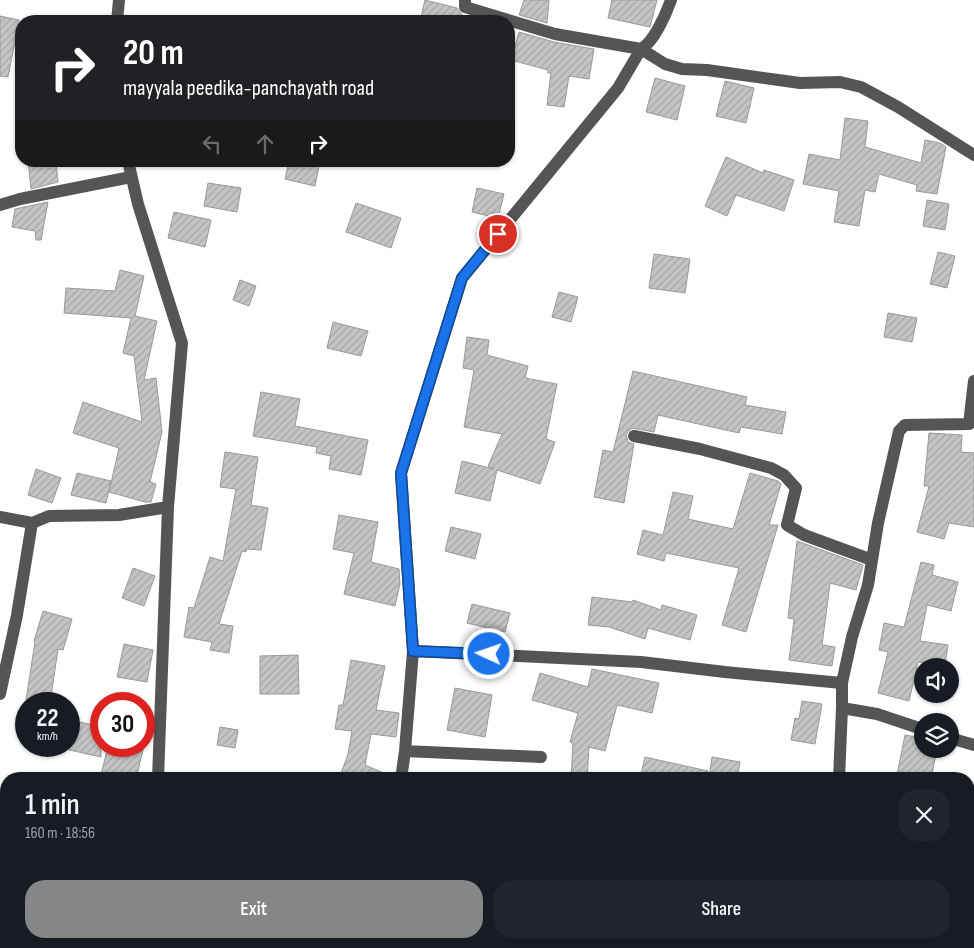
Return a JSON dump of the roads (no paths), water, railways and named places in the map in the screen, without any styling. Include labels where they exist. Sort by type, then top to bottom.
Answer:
[{"type":"street","points":[[118,15],[119,0]]},
{"type":"street","points":[[465,0],[465,6],[494,15]]},
{"type":"street","points":[[401,772],[413,651],[401,473],[462,278],[618,88],[641,49],[647,46],[671,0]]},
{"type":"street","points":[[515,22],[555,34],[641,49],[664,64],[682,69],[707,70],[800,83],[840,82],[861,87],[898,107],[974,155]]},
{"type":"street","points":[[129,167],[182,343],[168,507],[158,772]]},
{"type":"street","points":[[0,205],[20,199],[131,177]]},
{"type":"street","points":[[839,772],[842,683],[852,637],[868,585],[899,431],[905,425],[971,427],[974,381]]},
{"type":"street","points":[[634,436],[700,449],[771,468],[784,475],[796,488],[787,525],[804,535],[872,560]]},
{"type":"street","points":[[0,517],[32,523],[49,516],[119,515],[168,507]]},
{"type":"street","points":[[0,694],[17,616],[32,523]]},
{"type":"street","points":[[413,651],[640,662],[842,683]]},
{"type":"street","points":[[842,708],[877,714],[914,726]]},
{"type":"street","points":[[959,741],[974,745]]},
{"type":"street","points":[[404,751],[541,757]]}]
